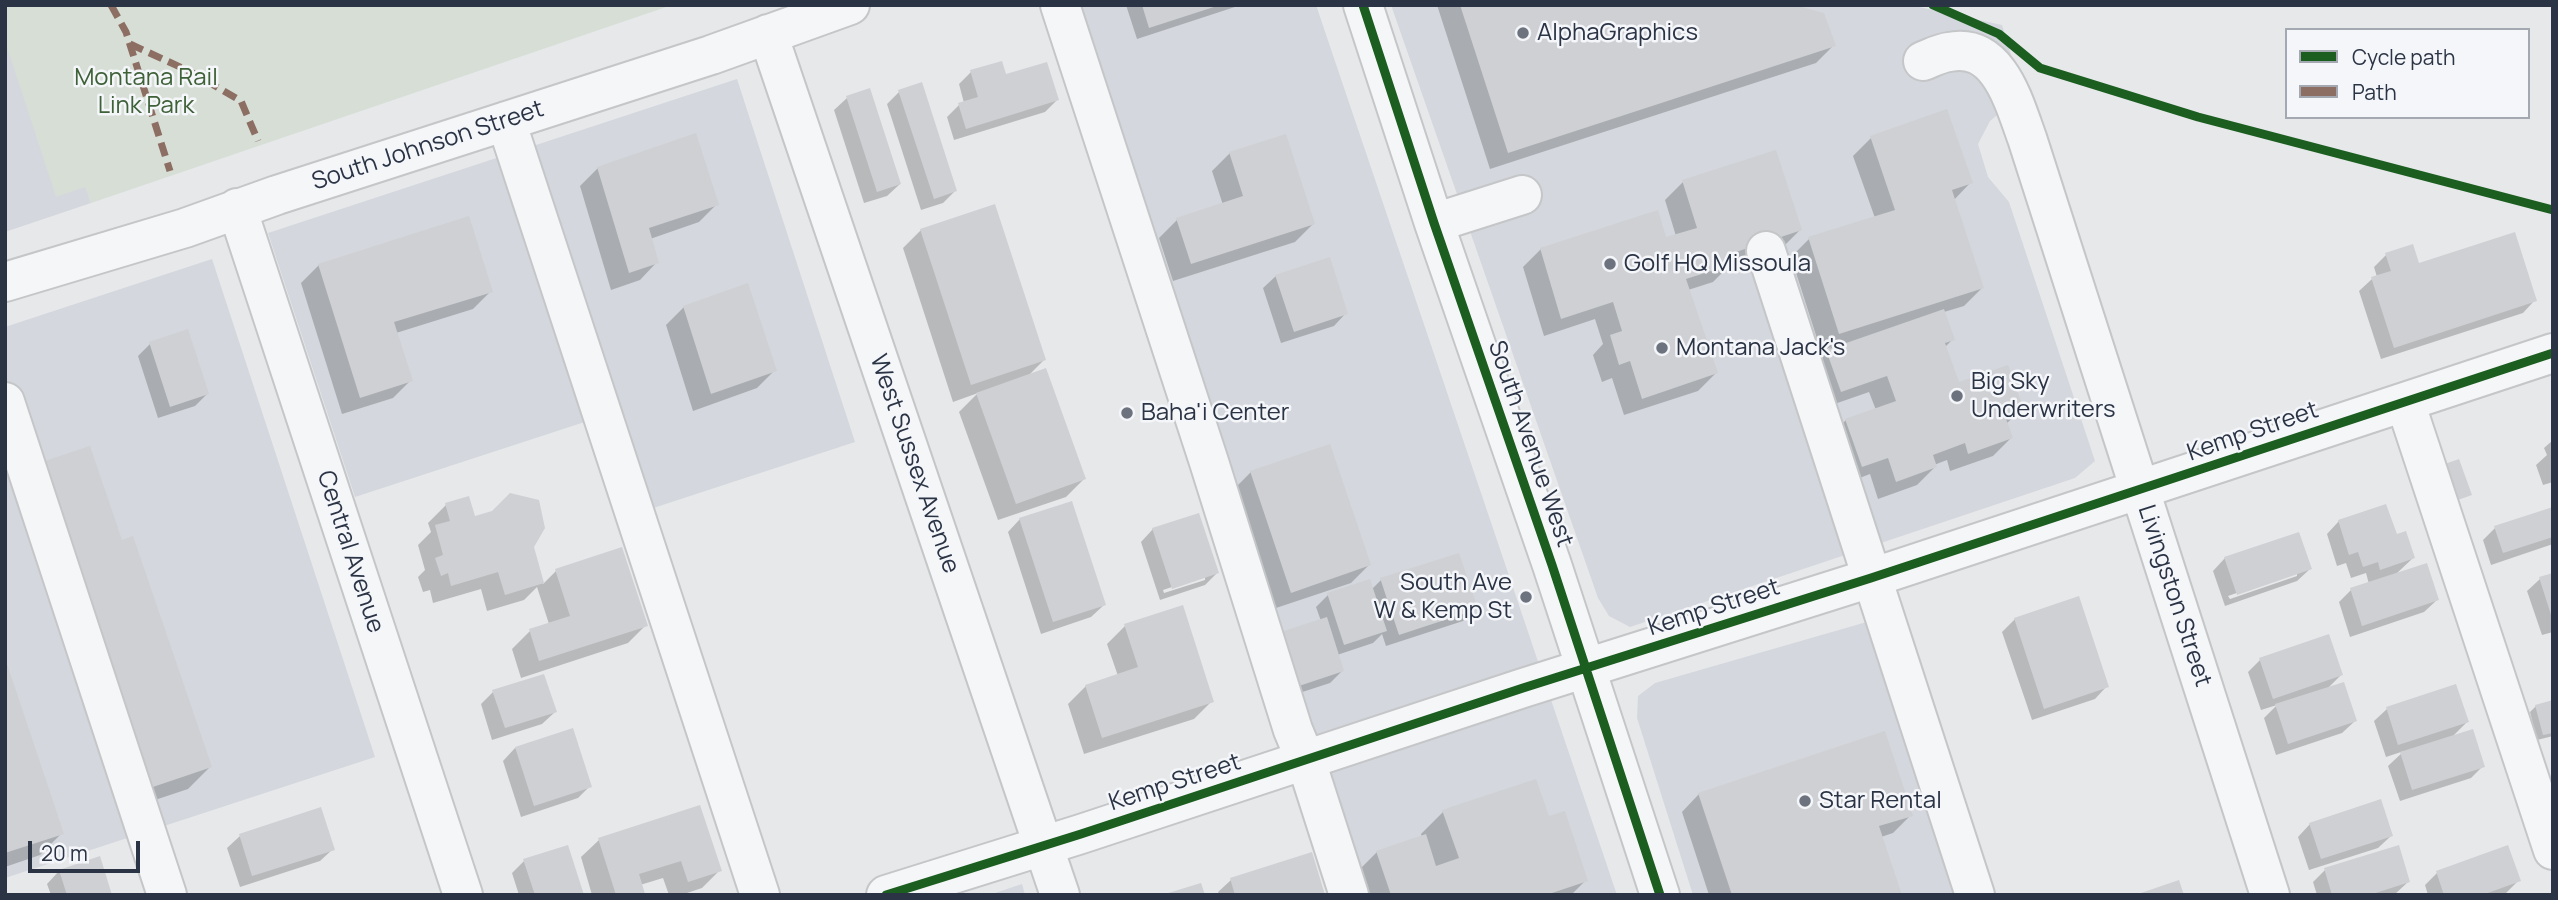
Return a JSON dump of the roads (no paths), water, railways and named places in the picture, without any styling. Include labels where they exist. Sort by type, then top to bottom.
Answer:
[{"type":"street","name":"South Johnson Street","points":[[5,282],[185,228],[236,208],[506,121],[850,5]]},
{"type":"street","points":[[1060,5],[1201,436],[1293,730],[1306,761],[1349,895]]},
{"type":"street","name":"South Avenue West","points":[[1363,5],[1587,669],[1660,895]]},
{"type":"street","name":"West Sussex Avenue","points":[[768,34],[1060,895]]},
{"type":"street","name":"Livingston Street","points":[[1923,61],[1948,52],[1964,50],[1978,54],[2004,79],[2027,138],[2270,895]]},
{"type":"street","points":[[506,121],[760,895]]},
{"type":"street","points":[[1434,222],[1522,195]]},
{"type":"street","name":"Central Avenue","points":[[236,208],[463,895]]},
{"type":"street","points":[[1766,251],[1975,895]]},
{"type":"street","name":"Kemp Street","points":[[886,895],[2140,491],[2553,353]]},
{"type":"street","points":[[2405,401],[2553,850]]},
{"type":"street","points":[[5,402],[167,895]]},
{"type":"place","name":"AlphaGraphics","points":[[1523,33]]},
{"type":"place","name":"Golf HQ Missoula","points":[[1610,264]]},
{"type":"place","name":"Montana Jack's","points":[[1662,348]]},
{"type":"place","name":"Big Sky Underwriters","points":[[1957,396]]},
{"type":"place","name":"Baha'i Center","points":[[1127,413]]},
{"type":"place","name":"South Ave W & Kemp St","points":[[1526,597]]},
{"type":"place","name":"Star Rental","points":[[1805,801]]},
{"type":"park label","name":"Montana Rail Link Park","points":[[146,92]]}]
